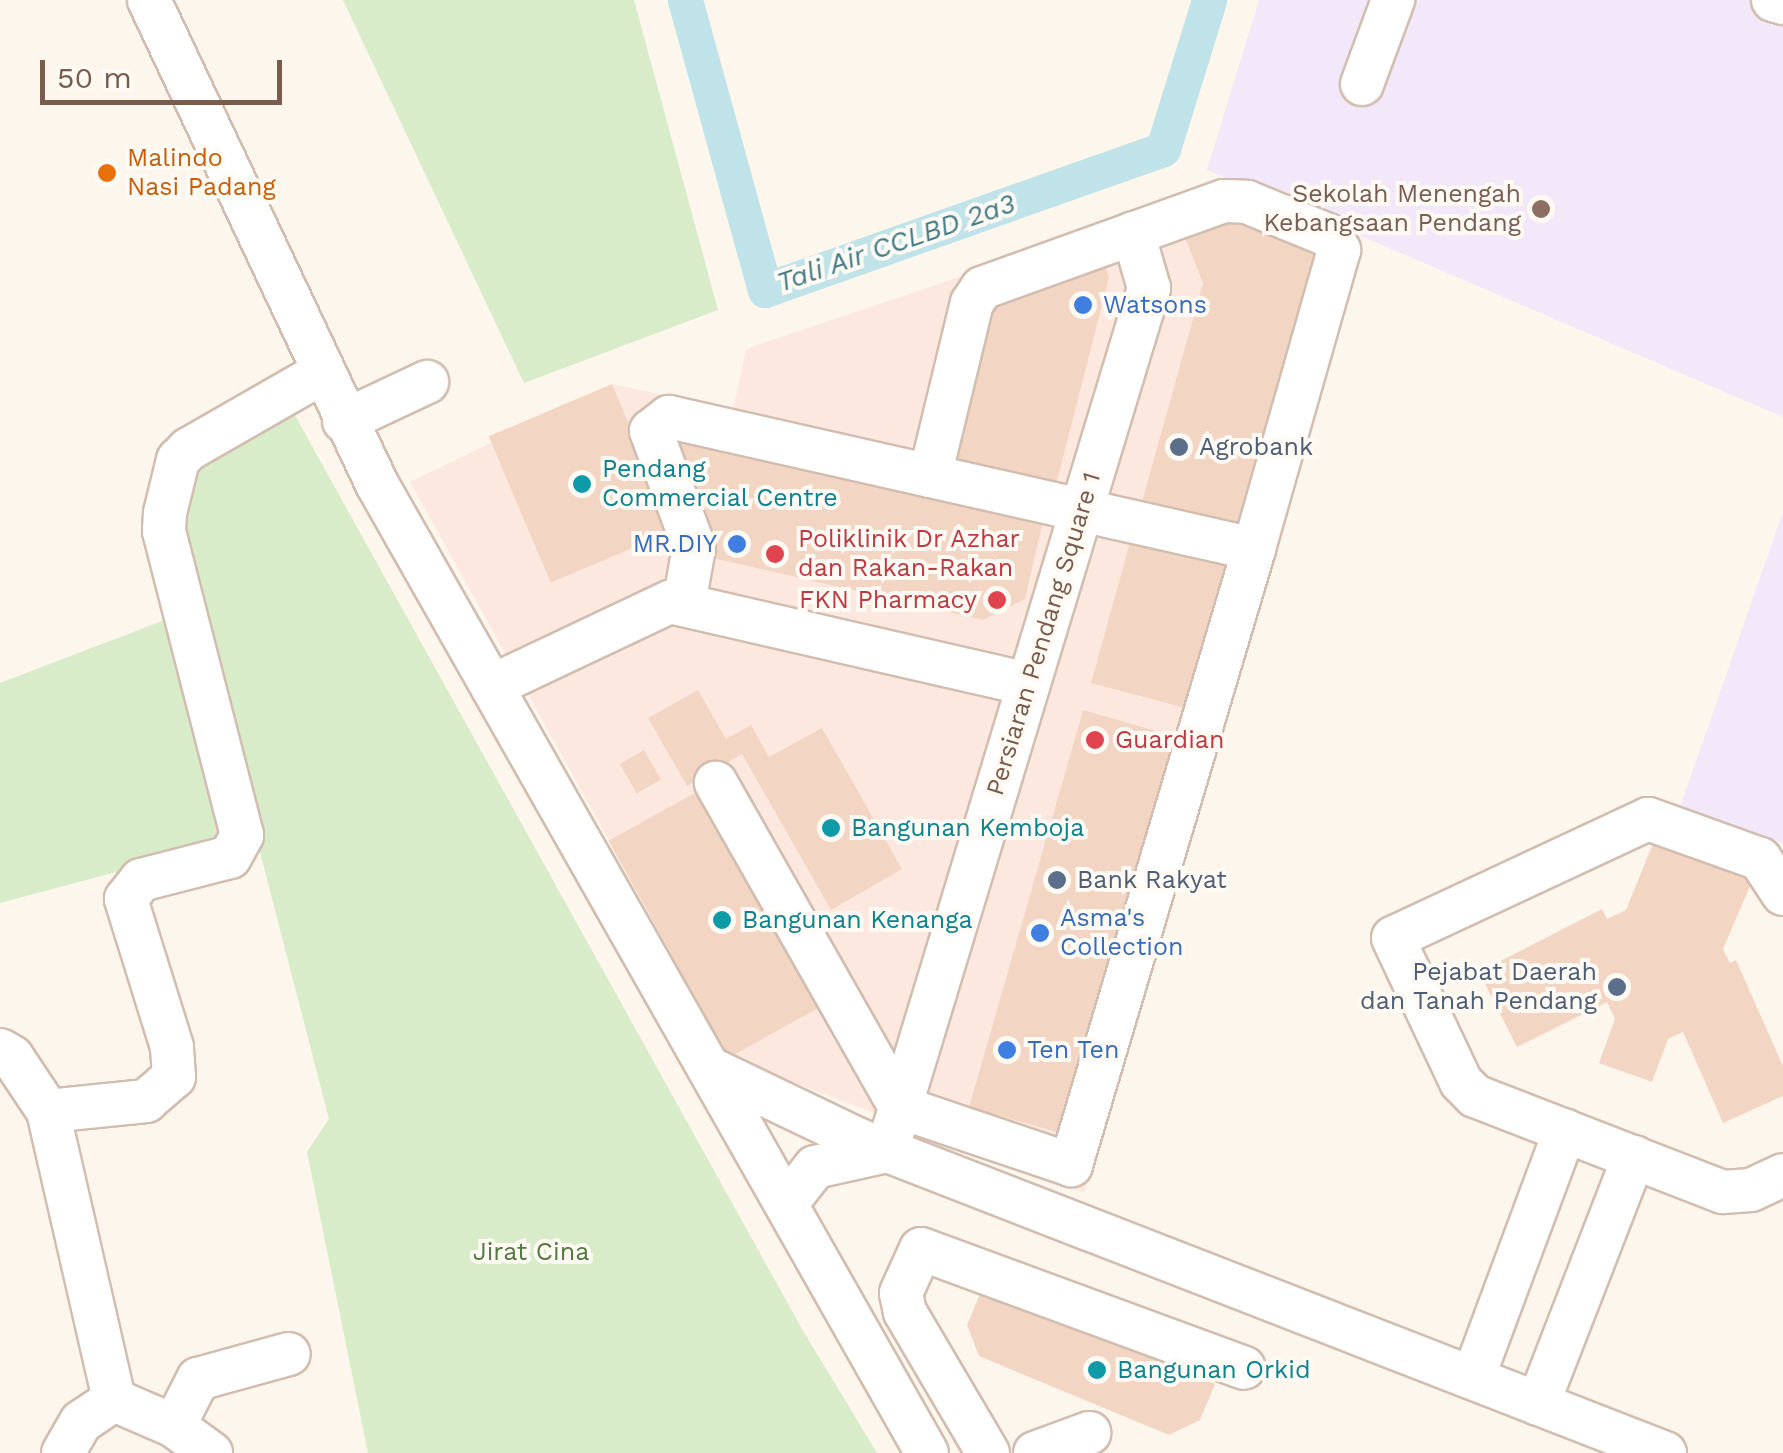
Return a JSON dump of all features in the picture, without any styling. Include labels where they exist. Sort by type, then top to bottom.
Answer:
[{"type":"street","points":[[149,0],[344,421],[928,1453]]},
{"type":"street","points":[[1362,84],[1392,0]]},
{"type":"street","points":[[1773,0],[1783,3]]},
{"type":"street","points":[[716,783],[900,1108],[1059,1167],[1077,1158],[1338,244],[1234,199],[1000,278],[976,294],[930,476]]},
{"type":"street","name":"Persiaran Pendang Square 1","points":[[872,1145],[900,1108],[1149,288],[1134,232]]},
{"type":"street","points":[[48,1111],[146,1101],[174,1077],[172,1047],[126,899],[141,880],[230,857],[242,835],[164,531],[165,514],[178,460],[189,448],[320,374]]},
{"type":"street","points":[[344,421],[427,382]]},
{"type":"street","points":[[684,604],[694,548],[651,438],[662,418],[1254,549]]},
{"type":"street","points":[[492,686],[654,606],[684,604],[1029,684]]},
{"type":"street","points":[[1783,894],[1760,858],[1648,818],[1393,938],[1466,1090],[1723,1192],[1751,1190],[1783,1175]]},
{"type":"street","points":[[0,1050],[12,1057],[48,1111],[114,1400]]},
{"type":"street","points":[[709,1068],[872,1145],[1665,1453]]},
{"type":"street","points":[[736,1118],[872,1145]]},
{"type":"street","points":[[1473,1378],[1565,1131]]},
{"type":"street","points":[[786,1204],[815,1167],[872,1145]]},
{"type":"street","points":[[1538,1404],[1634,1158]]},
{"type":"street","points":[[988,1453],[910,1321],[901,1293],[914,1256],[926,1248],[1244,1368]]},
{"type":"street","points":[[866,1344],[910,1321]]},
{"type":"street","points":[[174,1426],[198,1379],[289,1354]]},
{"type":"street","points":[[114,1400],[174,1426],[211,1453]]},
{"type":"street","points":[[63,1453],[81,1422],[114,1400]]},
{"type":"street","points":[[1035,1453],[1088,1432]]},
{"type":"shaded area","name":"Sekolah Menengah Kebangsaan Pendang","points":[[1259,0],[1783,0],[1783,417],[1207,170]]},
{"type":"shaded area","points":[[1238,183],[1358,235],[1084,1193],[730,1058],[410,482],[612,384],[733,410],[746,349]]},
{"type":"shaded area","points":[[1783,512],[1783,843],[1680,807]]},
{"type":"green space","points":[[343,0],[634,0],[718,310],[524,383]]},
{"type":"green space","name":"Jirat Cina","points":[[292,410],[802,1329],[877,1453],[368,1453],[307,1152],[329,1119],[175,523],[187,467]]},
{"type":"green space","points":[[170,618],[225,843],[0,903],[0,683]]},
{"type":"building","points":[[1224,219],[1316,247],[1323,260],[1243,521],[1231,528],[1140,509],[1203,283],[1184,235]]},
{"type":"building","points":[[1101,253],[1109,278],[1056,485],[954,463],[999,288]]},
{"type":"building","name":"Pendang Commercial Centre","points":[[612,384],[674,530],[551,583],[489,436]]},
{"type":"building","points":[[681,439],[1043,521],[1025,599],[983,620],[713,558],[669,453]]},
{"type":"building","points":[[1132,535],[1217,554],[1227,570],[1189,709],[1091,683]]},
{"type":"building","name":"Bangunan Kemboja","points":[[698,690],[726,739],[751,725],[769,757],[822,728],[902,869],[831,910],[742,754],[687,786],[648,718]]},
{"type":"building","points":[[1083,710],[1179,738],[1065,1135],[969,1107]]},
{"type":"building","points":[[644,750],[661,779],[637,793],[620,764]]},
{"type":"building","points":[[702,789],[822,1006],[729,1058],[608,841]]},
{"type":"building","name":"Pejabat Daerah dan Tanah Pendang","points":[[1656,836],[1754,877],[1723,949],[1730,963],[1736,960],[1783,1066],[1783,1096],[1723,1123],[1683,1032],[1668,1039],[1652,1082],[1599,1063],[1615,1019],[1607,1002],[1517,1047],[1479,972],[1602,909],[1607,919],[1626,910]]},
{"type":"building","name":"Bangunan Orkid","points":[[983,1287],[1215,1384],[1200,1420],[1169,1435],[979,1356],[967,1325]]},
{"type":"waterway","name":"Tali Air CCLBD 2a3","points":[[685,0],[765,290],[1163,149],[1209,0]]},
{"type":"place","name":"Malindo Nasi Padang","points":[[107,173]]},
{"type":"place","name":"Sekolah Menengah Kebangsaan Pendang","points":[[1541,209]]},
{"type":"place","name":"Watsons","points":[[1083,305]]},
{"type":"place","name":"Agrobank","points":[[1179,447]]},
{"type":"place","name":"Pendang Commercial Centre","points":[[582,484]]},
{"type":"place","name":"MR.DIY","points":[[737,544]]},
{"type":"place","name":"Poliklinik Dr Azhar dan Rakan-Rakan","points":[[775,554]]},
{"type":"place","name":"FKN Pharmacy","points":[[997,600]]},
{"type":"place","name":"Guardian","points":[[1095,740]]},
{"type":"place","name":"Bangunan Kemboja","points":[[831,828]]},
{"type":"place","name":"Bank Rakyat","points":[[1057,880]]},
{"type":"place","name":"Bangunan Kenanga","points":[[722,920]]},
{"type":"place","name":"Asma's Collection","points":[[1040,933]]},
{"type":"place","name":"Pejabat Daerah dan Tanah Pendang","points":[[1617,987]]},
{"type":"place","name":"Ten Ten","points":[[1007,1050]]},
{"type":"place","name":"Bangunan Orkid","points":[[1097,1370]]}]
